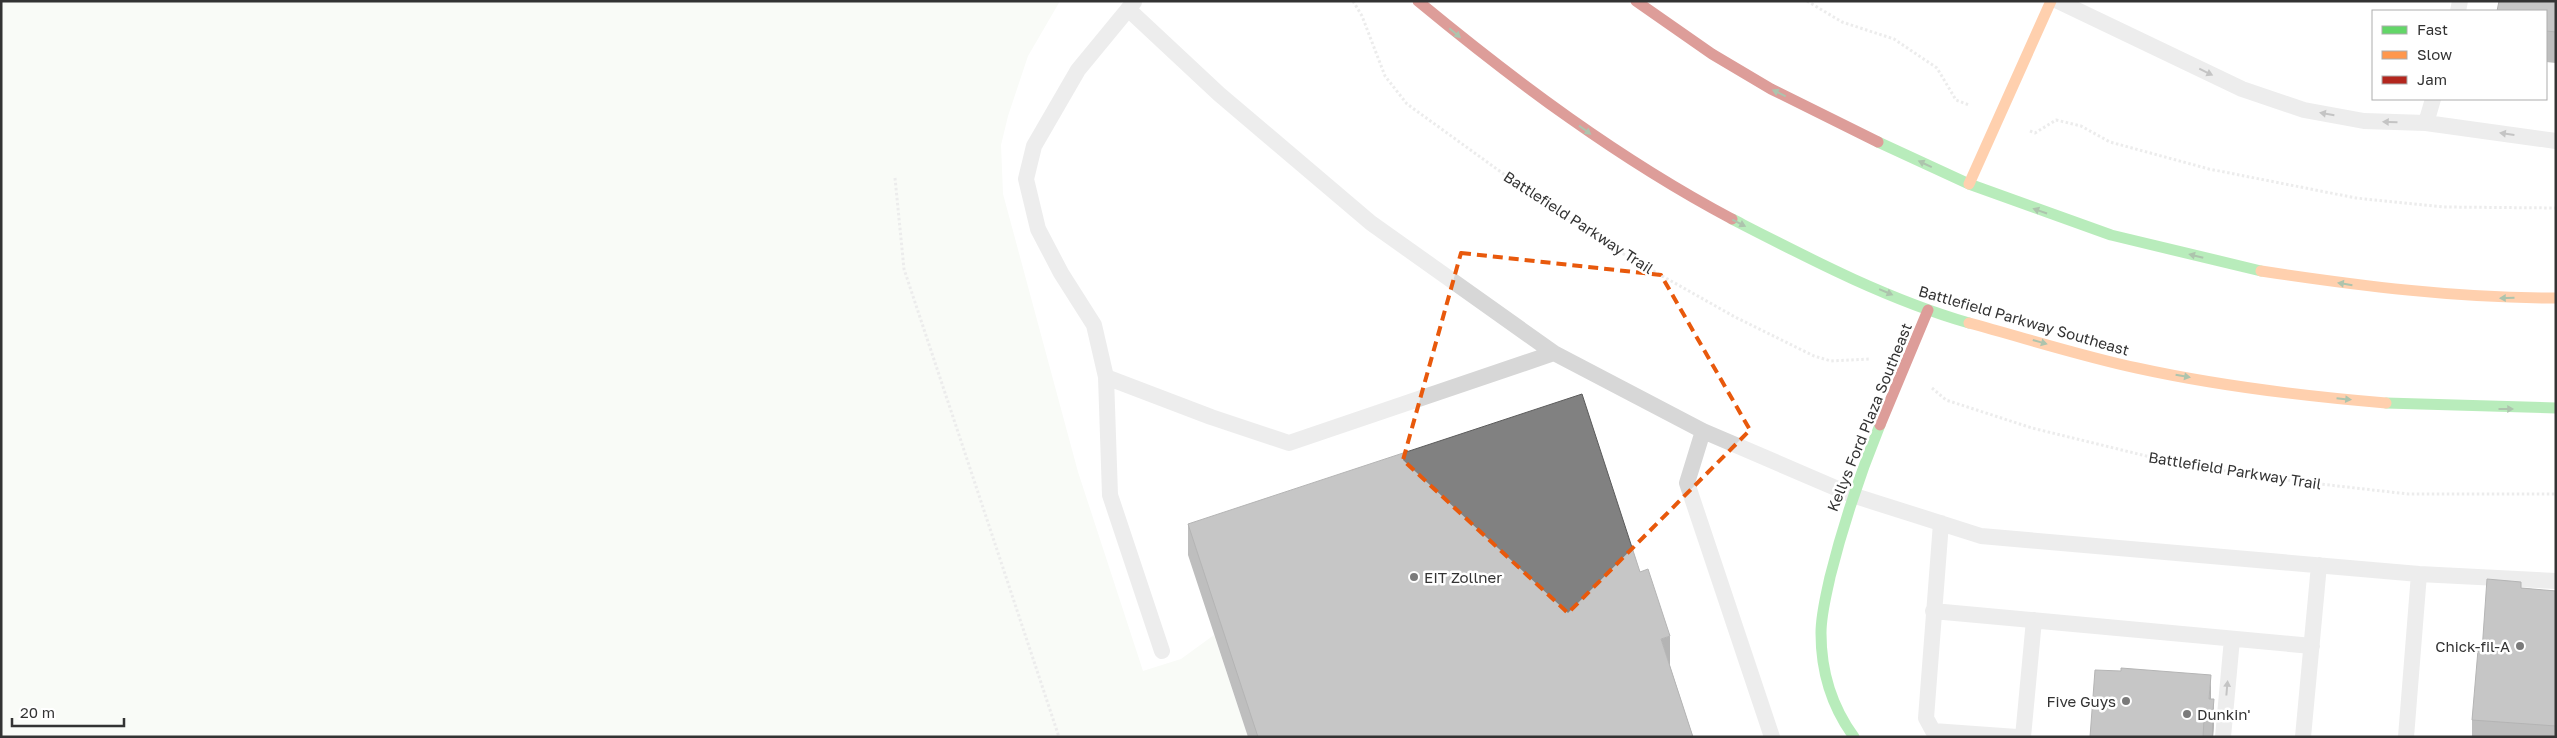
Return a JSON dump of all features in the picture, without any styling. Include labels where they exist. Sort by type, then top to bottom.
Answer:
[{"type":"main road","name":"Battlefield Parkway Southeast","points":[[1418,1],[1482,55],[1592,136],[1696,200],[1807,258],[1928,310],[2136,368],[2241,387],[2349,399],[2478,409],[2556,408]]},
{"type":"main road","points":[[1636,1],[1712,54],[1771,89],[1969,184],[2110,235],[2243,268],[2371,288],[2491,298],[2556,298]]},
{"type":"main road","points":[[1969,184],[2051,1]]},
{"type":"main road","name":"Kellys Ford Plaza Southeast","points":[[1854,737],[1835,707],[1826,674],[1820,641],[1822,612],[1852,495],[1928,310]]},
{"type":"lane","points":[[2058,1],[2242,89],[2304,110],[2364,121],[2426,123],[2556,141]]},
{"type":"lane","points":[[1162,651],[1110,495],[1106,377],[1094,325],[1061,273],[1038,229],[1026,179],[1034,146],[1078,70],[1132,5],[1219,94],[1371,223],[1554,353],[1703,431],[1852,495],[1981,536],[2005,540],[2419,574],[2556,581]]},
{"type":"lane","points":[[2426,123],[2433,100]]},
{"type":"lane","points":[[1106,377],[1211,417],[1290,443],[1554,353]]},
{"type":"lane","points":[[1703,431],[1687,483],[1772,737]]},
{"type":"lane","points":[[1940,523],[1926,718],[1933,731],[2017,737]]},
{"type":"lane","points":[[2303,737],[2319,565]]},
{"type":"lane","points":[[2406,737],[2419,574]]},
{"type":"lane","points":[[1933,611],[2312,646]]},
{"type":"lane","points":[[2023,737],[2034,620]]},
{"type":"lane","points":[[2223,737],[2232,639]]},
{"type":"path","name":"Battlefield Parkway Trail","points":[[1353,1],[1362,16],[1385,76],[1407,104],[1523,188],[1625,255],[1735,317],[1814,356],[1831,361],[1869,359]]},
{"type":"path","points":[[1807,1],[1842,22],[1894,39],[1937,68],[1956,100],[2035,133],[2056,120],[2080,126],[2110,142],[2200,166],[2356,198],[2444,207],[2556,208]]},
{"type":"path","points":[[895,178],[904,270],[1059,737]]},
{"type":"path","name":"Battlefield Parkway Trail","points":[[1928,384],[1946,400],[2032,428],[2179,464],[2294,481],[2408,494],[2556,494]]},
{"type":"highlighted area","points":[[1461,253],[1661,275],[1750,430],[1568,613],[1403,460]]},
{"type":"shaded area","points":[[1,1],[1060,1],[1028,56],[1008,116],[1001,145],[1003,194],[1078,472],[1143,671],[1181,659],[1214,635],[1248,737],[1,737]]},
{"type":"building","points":[[2499,1],[2556,1],[2556,32],[2547,31],[2547,10],[2497,10]]},
{"type":"building","name":"EIT Zollner","points":[[1582,394],[1640,572],[1648,569],[1670,636],[1661,639],[1693,737],[1258,737],[1188,524]]},
{"type":"building","name":"Chick-fil-A","points":[[2487,579],[2521,582],[2521,588],[2556,591],[2556,726],[2472,720],[2478,650],[2482,651]]},
{"type":"building","points":[[2121,668],[2211,675],[2209,699],[2214,699],[2212,721],[2204,720],[2203,737],[2090,737],[2095,670],[2121,671]]},
{"type":"traffic: fast","points":[[1878,142],[1969,184],[2111,235],[2261,271]]},
{"type":"traffic: fast","points":[[1732,219],[1848,277],[1908,302],[1969,323]]},
{"type":"traffic: fast","points":[[2386,403],[2556,408]]},
{"type":"traffic: fast","points":[[1854,737],[1846,725],[1829,688],[1823,661],[1821,626],[1830,577],[1840,538],[1880,425]]},
{"type":"traffic: slow","points":[[1969,184],[2051,1]]},
{"type":"traffic: slow","points":[[2261,271],[2408,290],[2481,296],[2556,298]]},
{"type":"traffic: slow","points":[[1969,323],[2095,358],[2199,380],[2261,390],[2386,403]]},
{"type":"traffic: jam","points":[[1418,1],[1569,118],[1649,171],[1732,219]]},
{"type":"traffic: jam","points":[[1636,1],[1712,54],[1771,89],[1878,142]]},
{"type":"traffic: jam","points":[[1880,425],[1928,310]]},
{"type":"place","name":"EIT Zollner","points":[[1414,577]]},
{"type":"place","name":"Chick-fil-A","points":[[2520,646]]},
{"type":"place","name":"Five Guys","points":[[2126,701]]},
{"type":"place","name":"Dunkin'","points":[[2187,714]]}]
